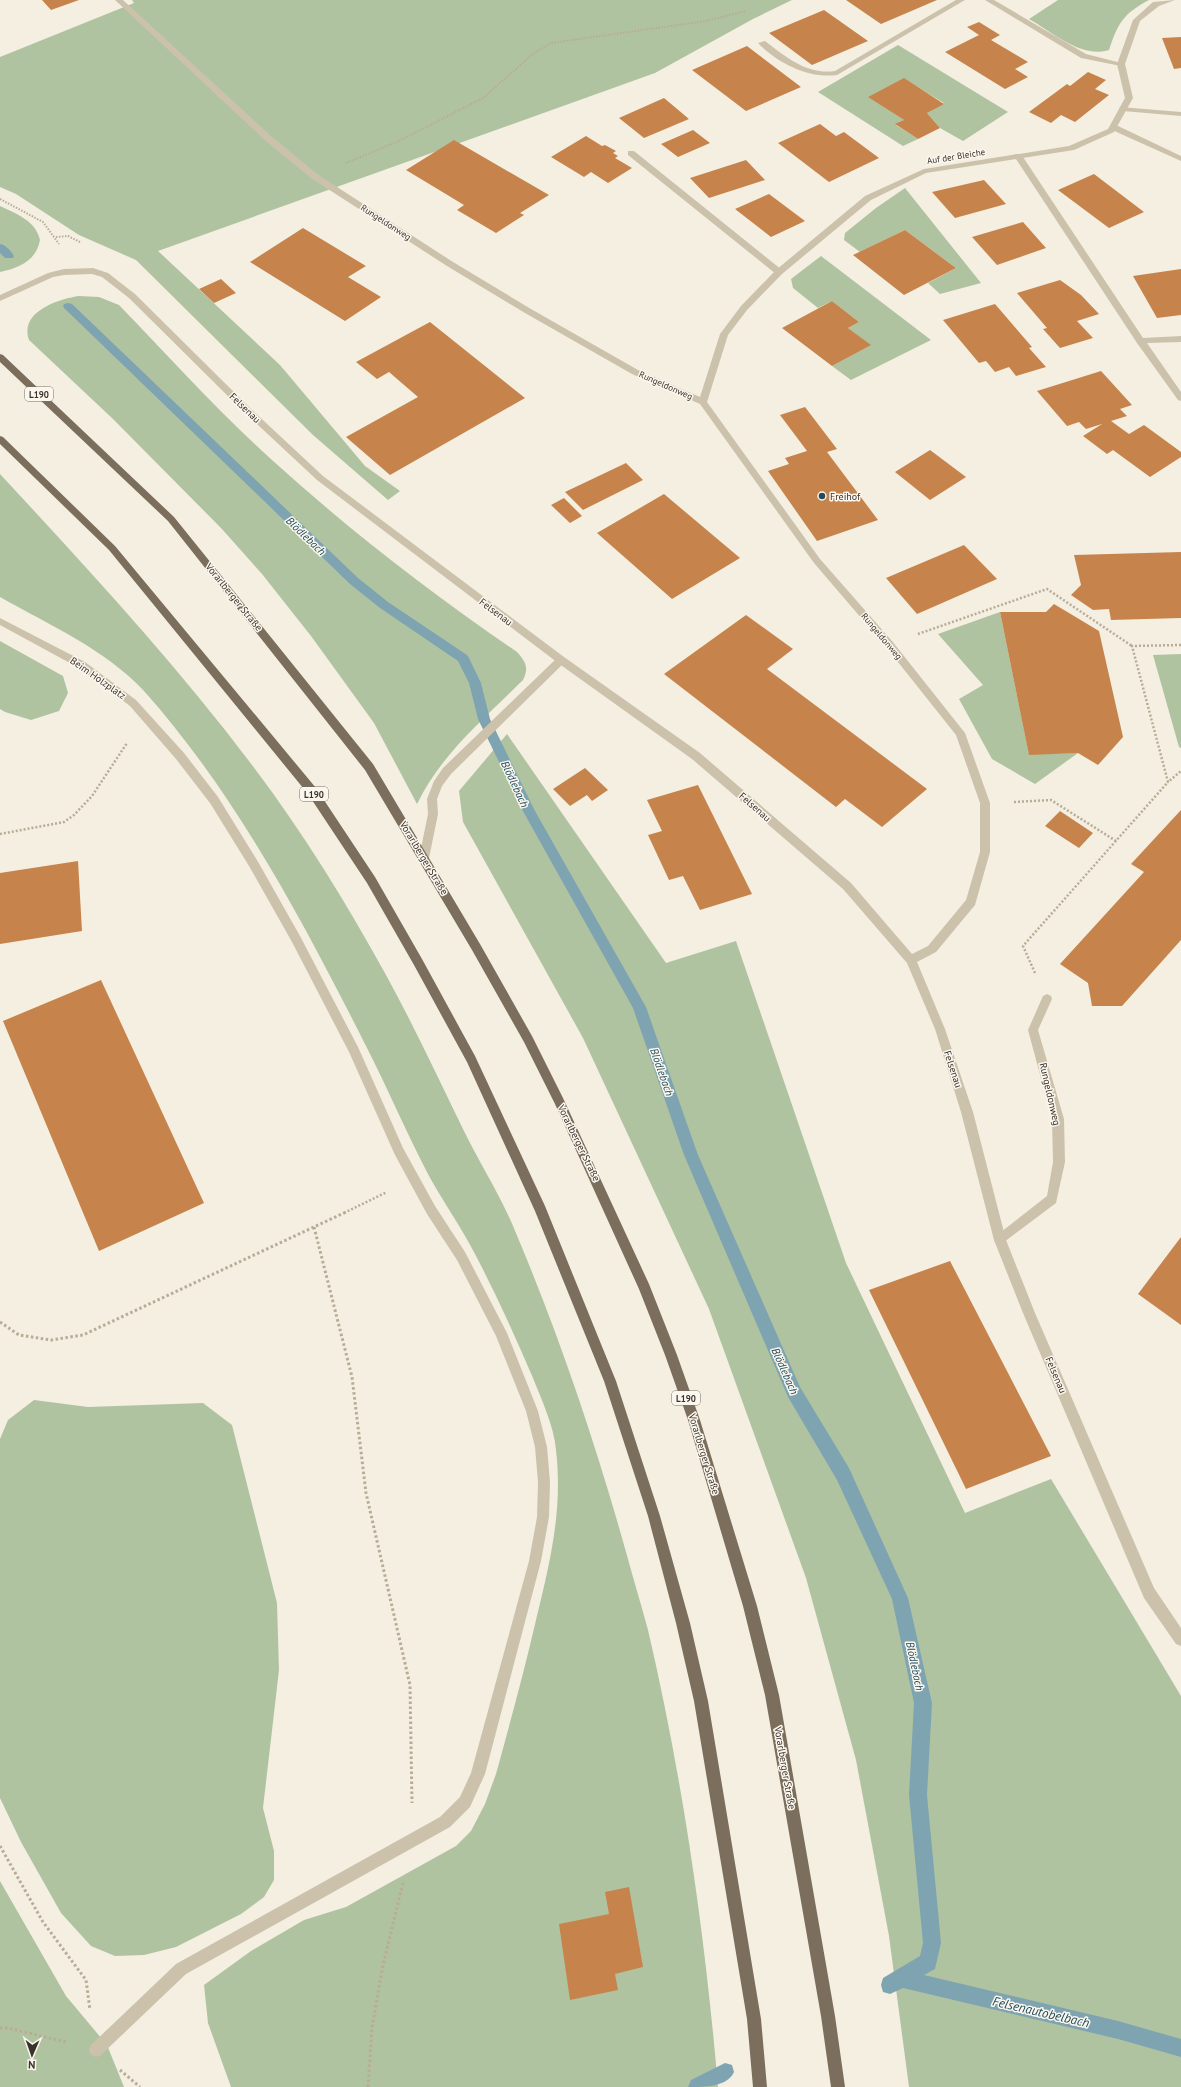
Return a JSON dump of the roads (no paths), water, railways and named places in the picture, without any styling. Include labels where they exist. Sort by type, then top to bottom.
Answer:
[{"type":"main road","name":"Vorarlberger Straße","points":[[0,357],[79,430],[172,520],[369,767],[424,858],[528,1039],[559,1102],[645,1288],[694,1420],[750,1606],[772,1696],[828,2016],[838,2087]]},
{"type":"main road","name":"L190","points":[[0,439],[112,548],[312,791],[371,880],[422,969],[471,1059],[541,1210],[610,1380],[654,1516],[683,1623],[701,1701],[713,1771],[754,2019],[760,2087]]},
{"type":"street","name":"Rungeldonweg","points":[[119,0],[269,139],[314,176],[450,264],[528,311],[635,372],[702,402],[817,561],[889,644],[960,734],[985,803],[985,852],[970,902],[932,949],[910,960]]},
{"type":"street","points":[[762,43],[804,71],[826,76],[837,73],[962,0]]},
{"type":"street","points":[[989,0],[1066,47],[1084,56],[1121,64]]},
{"type":"street","points":[[1171,0],[1156,4],[1137,20],[1121,64],[1129,98],[1113,127],[1181,159]]},
{"type":"street","points":[[1123,109],[1181,114]]},
{"type":"street","name":"Auf der Bleiche","points":[[702,402],[724,334],[744,308],[779,272],[868,198],[924,171],[1071,148],[1111,130],[1113,127]]},
{"type":"street","points":[[631,153],[779,272]]},
{"type":"street","points":[[1018,156],[1140,342],[1181,398]]},
{"type":"street","name":"Felsenau","points":[[0,298],[51,275],[75,271],[93,271],[105,275],[127,292],[246,409],[320,478],[561,660],[696,756],[847,886],[910,960],[940,1029],[967,1112],[1000,1240],[1029,1313],[1149,1593],[1181,1639]]},
{"type":"street","points":[[1140,342],[1181,339]]},
{"type":"street","name":"Beim Holzplatz","points":[[0,621],[82,665],[133,703],[180,756],[214,800],[254,863],[354,1050],[399,1151],[431,1210],[461,1256],[501,1333],[532,1411],[541,1447],[544,1482],[543,1517],[535,1561],[478,1774],[465,1802],[445,1822],[181,1969],[96,2050]]},
{"type":"street","points":[[424,858],[433,814],[432,799],[438,784],[458,758],[561,660]]},
{"type":"street","name":"Rungeldonweg","points":[[1000,1240],[1052,1199],[1059,1162],[1058,1119],[1033,1030],[1047,999]]},
{"type":"waterway","points":[[0,247],[9,256]]},
{"type":"waterway","name":"Blödlebach","points":[[68,306],[354,581],[384,605],[463,658],[475,683],[484,719],[530,813],[639,1007],[691,1155],[794,1392],[843,1474],[900,1598],[923,1703],[918,1795],[932,1943],[928,1962],[901,1978]]},
{"type":"waterway","name":"Blödlebach","points":[[890,1985],[901,1978]]},
{"type":"waterway","name":"Felsenautobelbach","points":[[901,1978],[1118,2030],[1181,2048]]},
{"type":"waterway","name":"Blödlebach","points":[[698,2087],[725,2072]]},
{"type":"place","name":"Freihof","points":[[822,496]]}]
